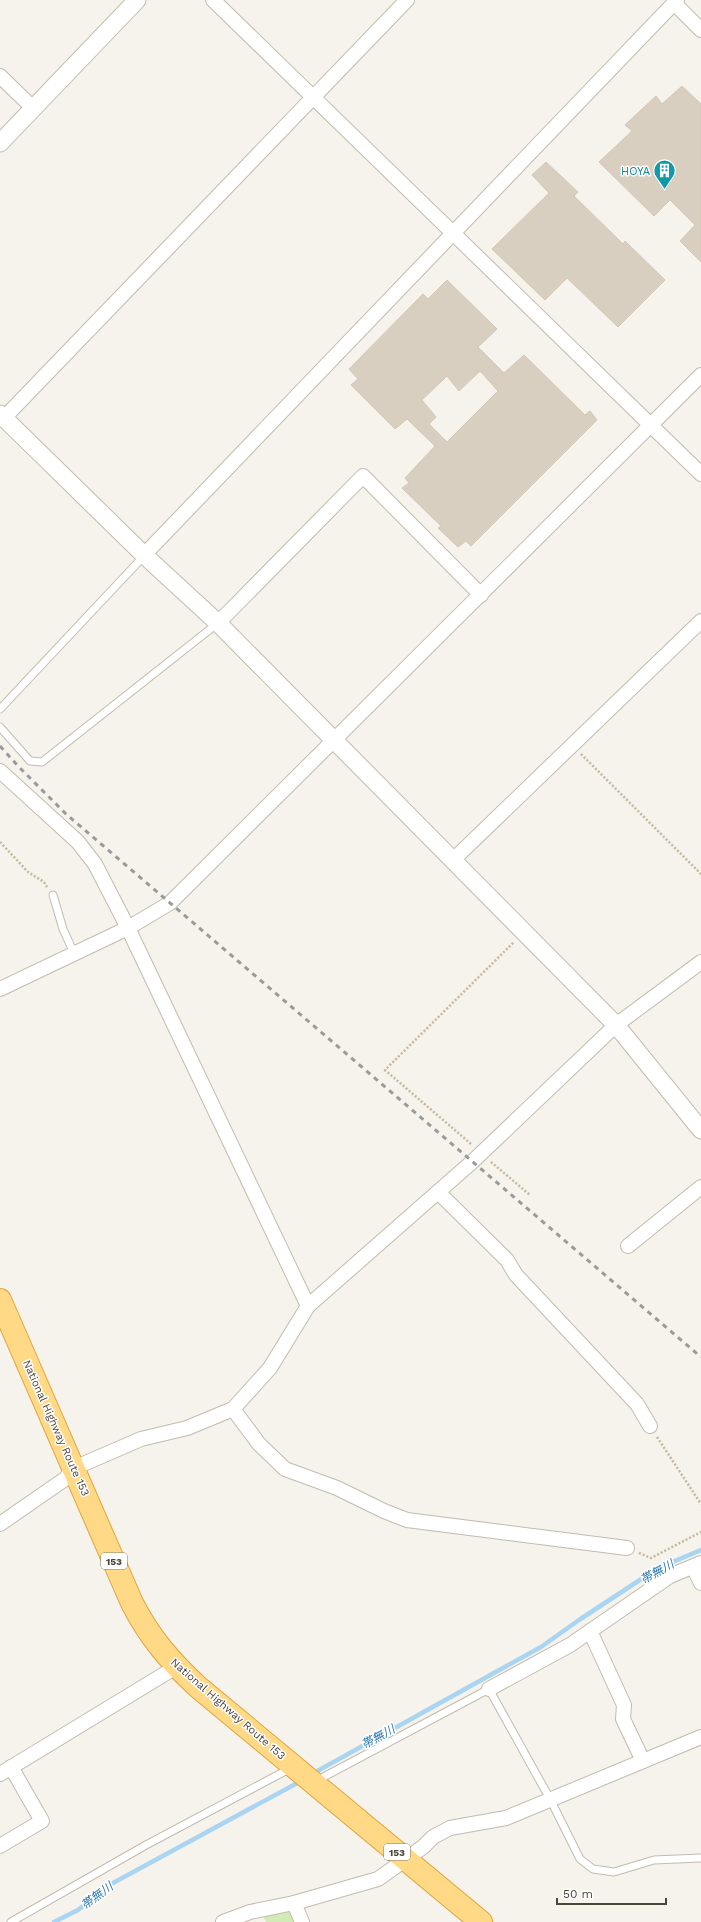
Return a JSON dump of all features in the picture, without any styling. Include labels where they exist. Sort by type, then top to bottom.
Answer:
[{"type":"highway","name":"National Highway Route 153","points":[[0,1300],[143,1624],[154,1642],[176,1667],[481,1922]]},
{"type":"street","points":[[0,143],[137,0]]},
{"type":"street","points":[[213,0],[315,98],[453,235],[701,474]]},
{"type":"street","points":[[407,0],[315,98],[2,416],[144,555],[218,623],[616,1025],[701,1130]]},
{"type":"street","points":[[144,555],[453,235],[675,2],[701,30]]},
{"type":"street","points":[[0,76],[33,108]]},
{"type":"street","points":[[0,989],[128,928],[170,903],[701,375]]},
{"type":"street","points":[[218,623],[363,476],[481,594]]},
{"type":"street","points":[[454,860],[701,622]]},
{"type":"street","points":[[0,772],[78,842],[95,864],[128,928],[308,1306]]},
{"type":"street","points":[[0,1524],[65,1479],[74,1468],[140,1439],[187,1428],[233,1409],[270,1368],[308,1306],[481,1153],[616,1025],[701,962]]},
{"type":"street","points":[[628,1246],[701,1187]]},
{"type":"street","points":[[438,1192],[507,1260],[516,1275],[637,1404],[650,1426]]},
{"type":"street","points":[[233,1409],[259,1444],[285,1468],[337,1488],[384,1511],[408,1520],[627,1548]]},
{"type":"street","points":[[488,1689],[570,1645],[670,1576],[697,1565],[701,1583]]},
{"type":"street","points":[[590,1631],[624,1705],[623,1719],[643,1761]]},
{"type":"street","points":[[0,1846],[42,1821],[6,1771],[176,1667]]},
{"type":"street","points":[[223,1922],[250,1912],[294,1902],[378,1879],[407,1860],[433,1837],[450,1828],[506,1818],[701,1737]]},
{"type":"street","points":[[294,1902],[302,1922]]},
{"type":"lane","points":[[0,709],[144,555]]},
{"type":"lane","points":[[0,727],[30,762],[42,762],[218,623]]},
{"type":"lane","points":[[53,895],[64,929],[74,953]]},
{"type":"lane","points":[[11,1922],[146,1845],[305,1775],[488,1689],[550,1799],[580,1860],[593,1869],[614,1872],[654,1860],[701,1858]]},
{"type":"path","points":[[572,746],[701,874]]},
{"type":"path","points":[[0,842],[28,872],[44,882],[53,895]]},
{"type":"path","points":[[524,932],[385,1070],[530,1195]]},
{"type":"path","points":[[650,1426],[701,1504]]},
{"type":"path","points":[[627,1548],[651,1558],[701,1532]]},
{"type":"green space","points":[[289,1908],[301,1922],[266,1922],[263,1916]]},
{"type":"building","points":[[682,86],[701,104],[701,262],[680,241],[695,225],[670,200],[654,216],[599,162],[632,131],[625,125],[656,96],[662,104]]},
{"type":"building","points":[[546,162],[578,192],[574,196],[623,244],[625,241],[665,280],[618,327],[567,278],[545,300],[492,249],[549,193],[532,175]]},
{"type":"building","points":[[447,280],[497,329],[478,347],[504,373],[524,355],[585,415],[590,411],[597,420],[471,546],[466,541],[458,547],[438,528],[441,526],[402,488],[409,483],[405,478],[435,446],[407,419],[395,429],[351,385],[358,379],[349,369],[423,294],[428,299]],"holes":[[[480,371],[498,391],[447,442],[429,424],[436,417],[422,400],[447,376],[459,391]]]},
{"type":"waterway","name":"帯無川","points":[[312,1774],[541,1647],[658,1568],[701,1550]]},
{"type":"waterway","name":"帯無川","points":[[54,1922],[78,1910],[113,1883],[301,1781]]},
{"type":"railway","points":[[0,746],[66,814],[701,1357]]},
{"type":"place","name":"HOYA","points":[[665,190]]}]
